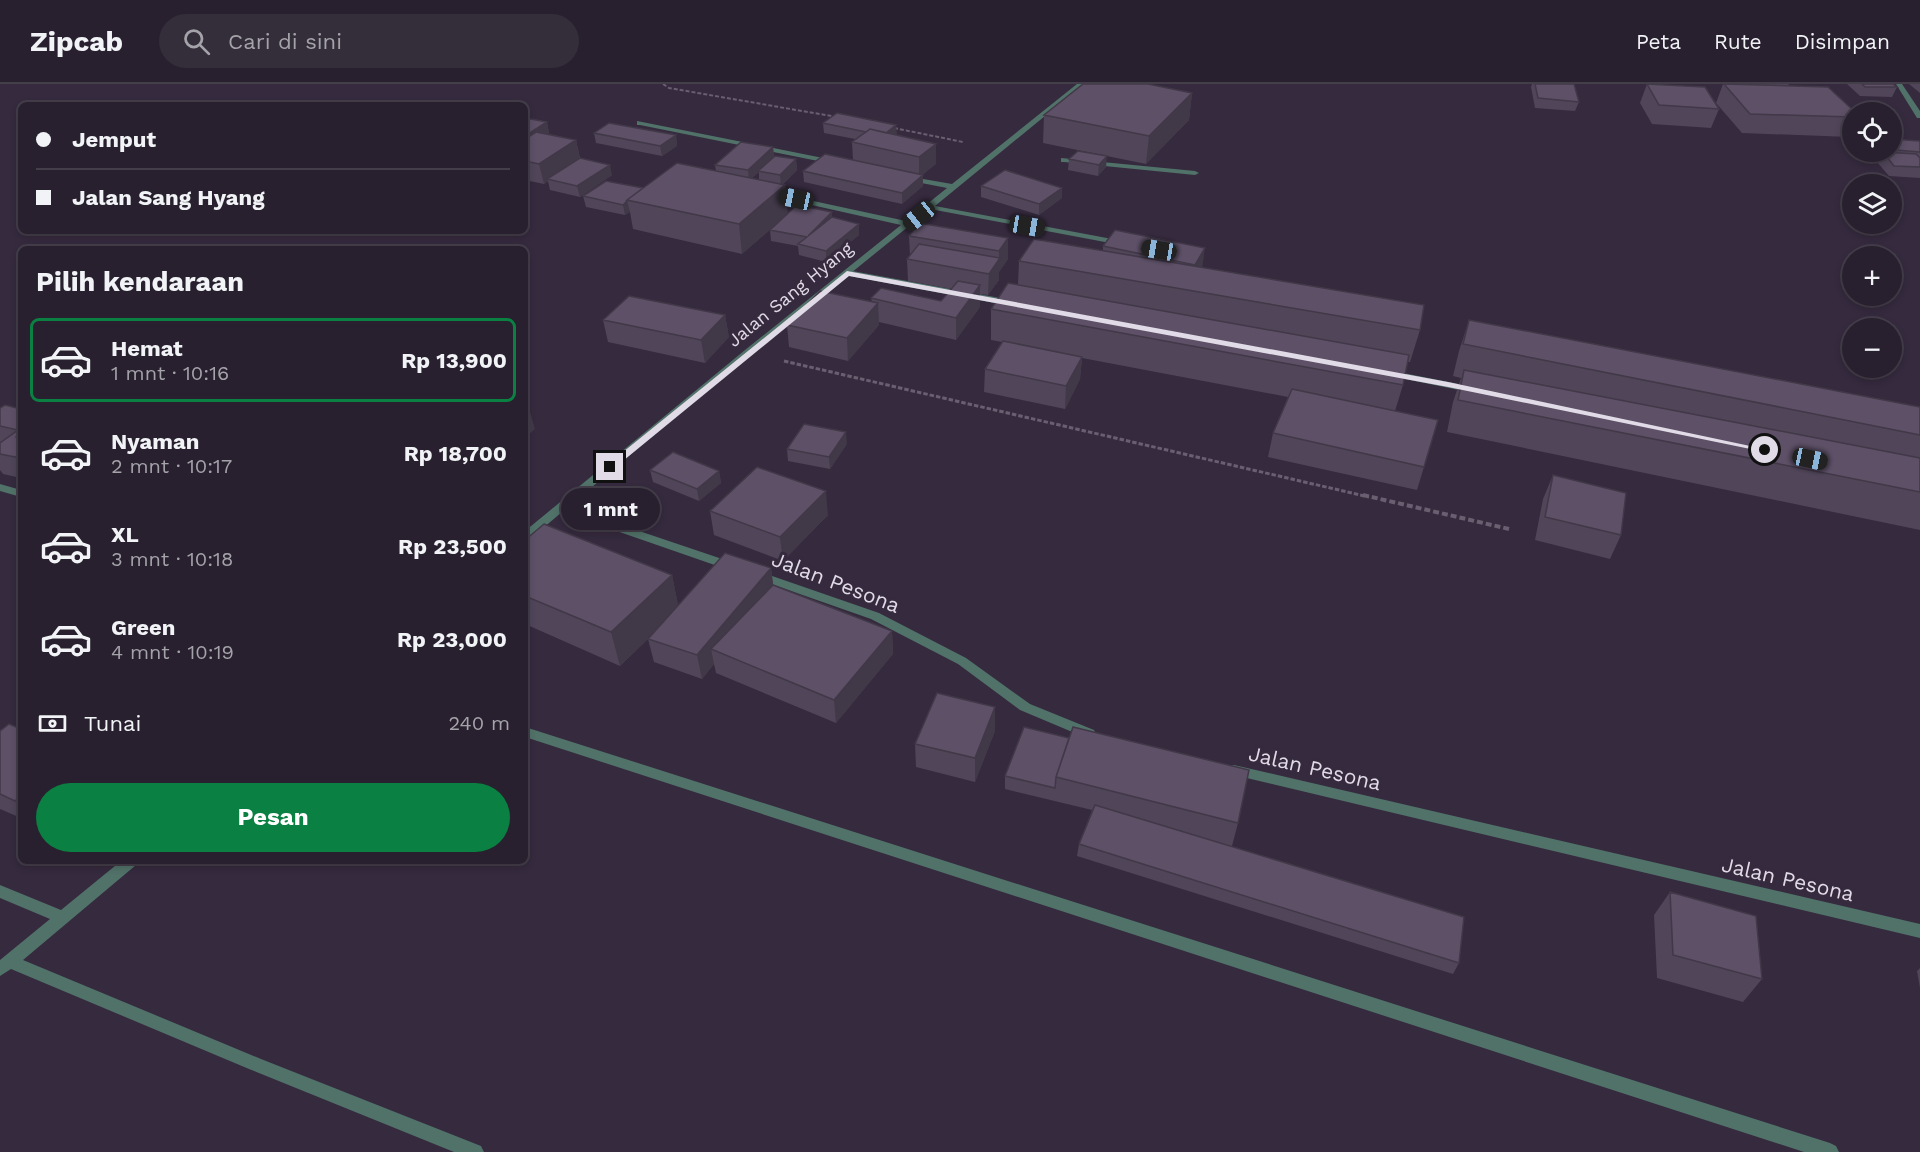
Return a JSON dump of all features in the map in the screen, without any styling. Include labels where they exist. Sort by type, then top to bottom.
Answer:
[{"type":"street","name":"Jalan Sang Hyang","points":[[528,535],[748,352],[1081,84]]},
{"type":"street","points":[[1899,84],[1920,116]]},
{"type":"street","points":[[640,123],[838,163]]},
{"type":"street","points":[[1064,160],[1195,173]]},
{"type":"street","points":[[897,175],[955,187]]},
{"type":"street","points":[[762,192],[909,224]]},
{"type":"street","points":[[930,207],[1135,246]]},
{"type":"street","points":[[847,273],[1027,306]]},
{"type":"street","points":[[1378,371],[1483,391]]},
{"type":"street","points":[[0,487],[18,493]]},
{"type":"street","name":"Jalan Pesona","points":[[561,508],[875,616],[962,661],[1025,707],[1104,740]]},
{"type":"street","points":[[528,733],[1830,1152]]},
{"type":"street","name":"Jalan Pesona","points":[[1220,767],[1920,931]]},
{"type":"street","points":[[127,864],[5,965],[475,1152]]},
{"type":"street","points":[[0,891],[63,917]]},
{"type":"path","points":[[663,84],[669,88],[838,117]]},
{"type":"path","points":[[894,128],[1002,149]]},
{"type":"path","points":[[748,352],[1509,529]]},
{"type":"building","points":[[1083,84],[1148,84],[1192,93],[1149,136],[1044,115]]},
{"type":"building","points":[[1535,84],[1574,84],[1579,102],[1538,98]]},
{"type":"building","points":[[1647,84],[1705,87],[1719,109],[1659,105]]},
{"type":"building","points":[[1724,84],[1828,87],[1844,102],[1842,102],[1842,117],[1750,114]]},
{"type":"building","points":[[1862,84],[1893,84],[1897,87],[1865,87]]},
{"type":"building","points":[[837,113],[896,125],[886,133],[870,129],[866,132],[823,123]]},
{"type":"building","points":[[528,119],[547,122],[528,134]]},
{"type":"building","points":[[609,123],[676,135],[660,146],[594,133]]},
{"type":"building","points":[[870,129],[936,144],[919,157],[852,142]]},
{"type":"building","points":[[536,132],[576,140],[539,164],[528,162],[528,137]]},
{"type":"building","points":[[1902,140],[1920,141],[1920,152],[1902,150]]},
{"type":"building","points":[[741,142],[773,147],[748,170],[715,165]]},
{"type":"building","points":[[1078,151],[1107,156],[1099,165],[1069,159]]},
{"type":"building","points":[[1902,153],[1916,154],[1920,158],[1920,167],[1894,166],[1891,162],[1902,162]]},
{"type":"building","points":[[825,154],[923,175],[902,193],[803,171]]},
{"type":"building","points":[[775,156],[796,159],[780,175],[758,171]]},
{"type":"building","points":[[580,158],[610,165],[577,186],[547,179]]},
{"type":"building","points":[[677,163],[785,185],[739,224],[627,200]]},
{"type":"building","points":[[1005,170],[1062,188],[1039,204],[981,186]]},
{"type":"building","points":[[606,181],[643,188],[623,205],[583,196]]},
{"type":"building","points":[[797,205],[832,212],[808,236],[832,217],[859,224],[826,251],[798,244],[807,237],[770,230]]},
{"type":"building","points":[[919,223],[1008,238],[999,251],[909,236]]},
{"type":"building","points":[[1115,230],[1205,248],[1195,265],[1103,246]]},
{"type":"building","points":[[1034,239],[1424,305],[1420,330],[1019,261]]},
{"type":"building","points":[[919,244],[1000,258],[989,274],[907,259]]},
{"type":"building","points":[[958,281],[980,285],[956,318],[871,298],[881,288],[941,301]]},
{"type":"building","points":[[1008,283],[1409,355],[1403,385],[991,309]]},
{"type":"building","points":[[820,291],[878,303],[847,338],[787,325]]},
{"type":"building","points":[[629,296],[725,315],[701,340],[603,320]]},
{"type":"building","points":[[1469,320],[1920,407],[1920,435],[1463,344]]},
{"type":"building","points":[[1003,341],[1082,357],[1066,386],[985,369]]},
{"type":"building","points":[[1464,370],[1920,458],[1920,492],[1458,400]]},
{"type":"building","points":[[1292,389],[1438,420],[1424,467],[1273,433]]},
{"type":"building","points":[[5,405],[18,408],[18,430],[0,426],[0,408]]},
{"type":"building","points":[[804,424],[846,432],[829,457],[787,449]]},
{"type":"building","points":[[18,430],[16,437],[18,455],[15,457],[0,454],[0,443]]},
{"type":"building","points":[[673,452],[719,471],[697,489],[650,470]]},
{"type":"building","points":[[757,467],[826,491],[780,537],[710,511]]},
{"type":"building","points":[[1553,475],[1626,493],[1621,535],[1545,517]]},
{"type":"building","points":[[544,524],[672,575],[611,632],[528,597],[528,537]]},
{"type":"building","points":[[725,553],[771,568],[697,655],[648,639]]},
{"type":"building","points":[[773,585],[892,631],[834,700],[711,649]]},
{"type":"building","points":[[937,693],[995,707],[975,758],[915,744]]},
{"type":"building","points":[[9,724],[18,728],[18,798],[15,801],[0,794],[0,731]]},
{"type":"building","points":[[1024,727],[1069,738],[1056,777],[1055,788],[1005,776]]},
{"type":"building","points":[[1073,727],[1249,770],[1238,823],[1056,777]]},
{"type":"building","points":[[1095,805],[1464,917],[1459,963],[1079,844]]},
{"type":"building","points":[[1670,892],[1756,916],[1762,979],[1673,955]]},
{"type":"route","points":[[610,467],[847,273],[1448,384],[1765,450]]}]
